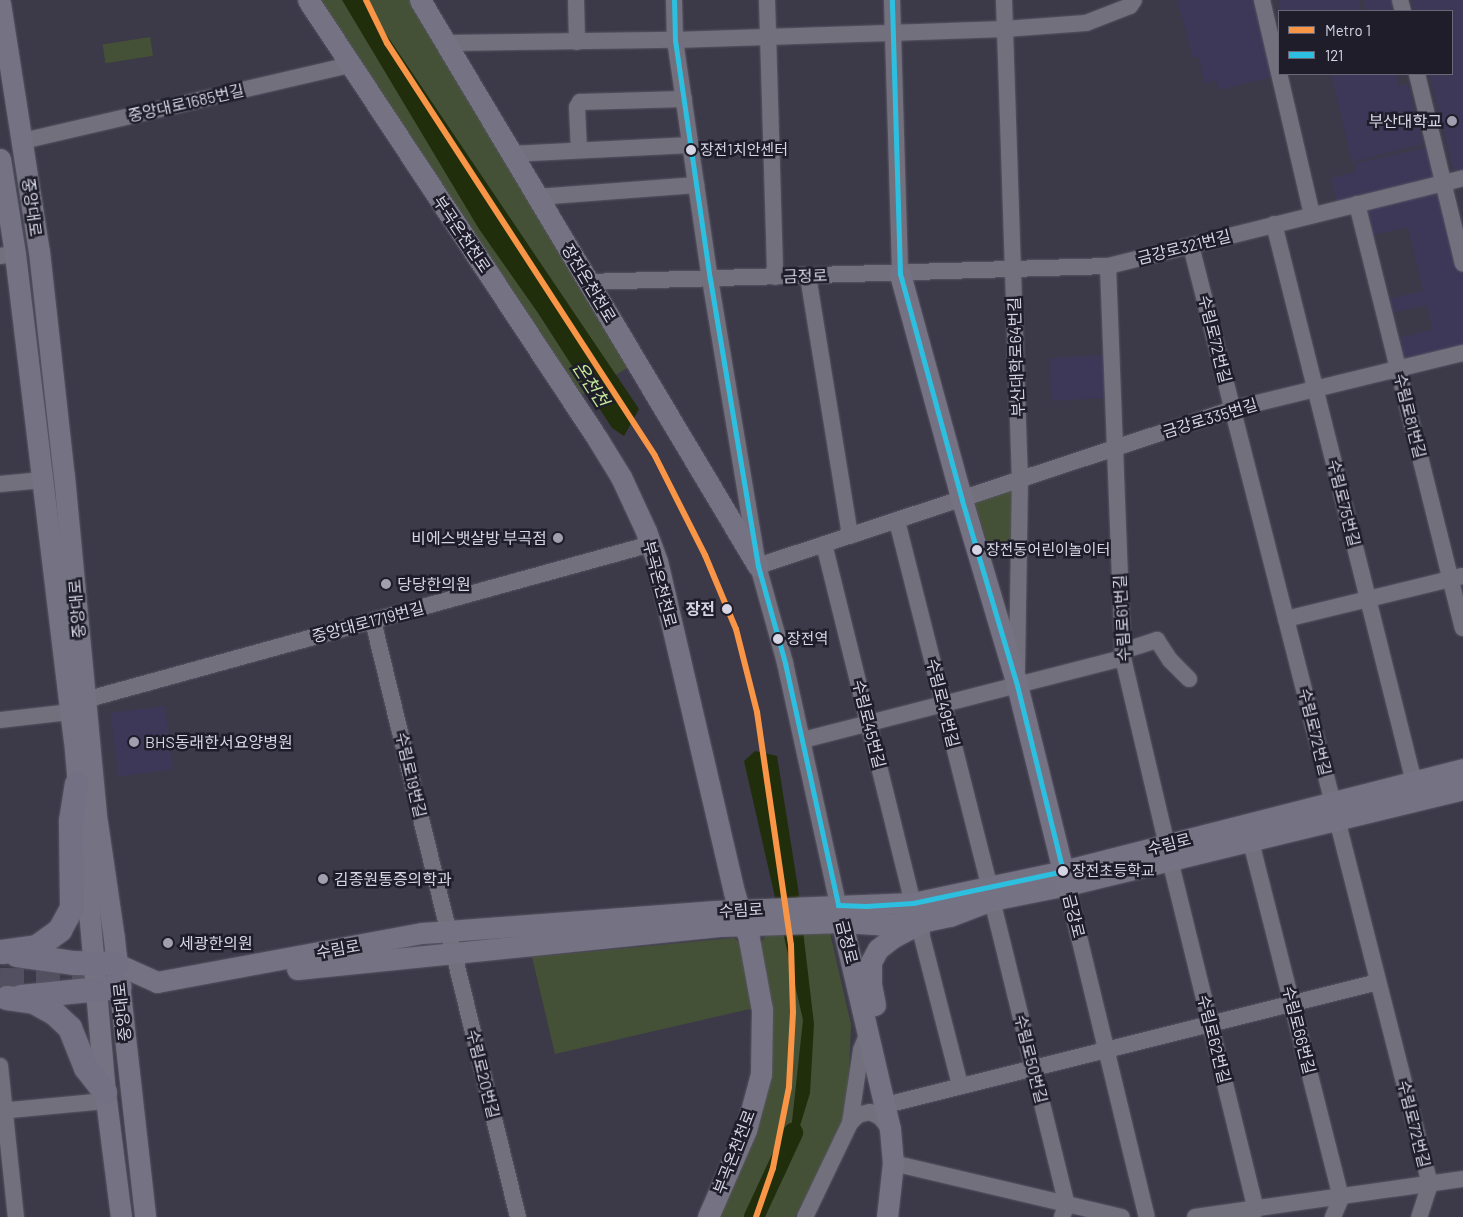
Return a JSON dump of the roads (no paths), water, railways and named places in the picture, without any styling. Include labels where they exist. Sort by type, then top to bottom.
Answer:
[{"type":"highway","points":[[1,949],[37,947],[60,930],[72,908],[73,863],[71,821],[77,784]]},
{"type":"highway","points":[[1,949],[74,963],[107,976]]},
{"type":"highway","points":[[106,1096],[86,1068],[70,1028],[54,1013],[34,1002],[7,998],[107,976]]},
{"type":"main road","name":"부곡온천천로","points":[[308,0],[597,438],[621,477],[657,561],[746,918],[762,1010],[761,1074],[746,1130],[708,1217]]},
{"type":"main road","name":"장전온천천로","points":[[420,0],[758,566]]},
{"type":"main road","name":"중앙대로","points":[[0,3],[39,251],[64,476],[78,706],[77,784],[145,1217]]},
{"type":"main road","name":"중앙대로","points":[[0,159],[8,255],[97,822],[107,976],[106,1096],[121,1217]]},
{"type":"main road","name":"금강로","points":[[900,274],[962,500],[1017,685],[1065,878]]},
{"type":"main road","name":"수림로","points":[[1169,853],[1251,842],[1414,782],[1463,769]]},
{"type":"main road","name":"수림로","points":[[157,982],[422,933],[830,914],[866,906],[913,903],[991,893],[1065,878],[1335,811],[1463,790]]},
{"type":"main road","name":"수림로","points":[[830,914],[891,925],[921,922],[950,916],[991,893]]},
{"type":"main road","name":"금정로","points":[[830,914],[869,1030],[886,1105],[893,1163],[887,1217]]},
{"type":"main road","name":"수림로","points":[[107,976],[157,982],[453,954],[746,918]]},
{"type":"main road","points":[[869,1030],[875,1007],[871,985],[871,962],[878,949],[892,938],[921,922]]},
{"type":"street","points":[[576,0],[577,42]]},
{"type":"street","name":"금정로","points":[[674,0],[675,40],[710,279],[758,566],[785,662],[803,740],[830,914]]},
{"type":"street","points":[[766,0],[775,277]]},
{"type":"street","name":"금강로","points":[[892,0],[900,274]]},
{"type":"street","name":"부산대학로64번길","points":[[1004,0],[1020,478],[1017,685]]},
{"type":"street","points":[[446,43],[675,40],[1005,29],[1086,23],[1130,6],[1134,0]]},
{"type":"street","points":[[1262,0],[1278,69]]},
{"type":"street","name":"중앙대로1685번길","points":[[23,141],[350,65]]},
{"type":"street","points":[[1279,75],[1312,215]]},
{"type":"street","points":[[1417,75],[1463,264]]},
{"type":"street","points":[[580,150],[577,106],[580,102],[684,99]]},
{"type":"street","points":[[511,154],[691,145]]},
{"type":"street","name":"금강로321번길","points":[[900,274],[1108,266],[1463,178]]},
{"type":"street","points":[[537,197],[697,185]]},
{"type":"street","name":"수림로81번길","points":[[1357,204],[1398,369],[1457,577],[1463,628]]},
{"type":"street","name":"수림로75번길","points":[[1274,224],[1414,782]]},
{"type":"street","name":"수림로72번길","points":[[1191,246],[1430,1184],[1418,1217]]},
{"type":"street","name":"수림로61번길","points":[[1108,266],[1123,654],[1169,853]]},
{"type":"street","name":"금정로","points":[[588,282],[900,274]]},
{"type":"street","points":[[808,276],[850,536]]},
{"type":"street","name":"금강로335번길","points":[[758,566],[1233,409],[1463,353]]},
{"type":"street","points":[[0,484],[42,480]]},
{"type":"street","name":"수림로49번길","points":[[897,521],[991,893]]},
{"type":"street","name":"중앙대로1719번길","points":[[0,720],[78,706],[373,620],[651,544]]},
{"type":"street","name":"수림로45번길","points":[[824,544],[913,903]]},
{"type":"street","points":[[1286,619],[1457,577]]},
{"type":"street","name":"수림로19번길","points":[[373,620],[448,931]]},
{"type":"street","points":[[803,740],[1017,685],[1123,654],[1157,640],[1170,660],[1189,679]]},
{"type":"street","name":"수림로66번길","points":[[1251,842],[1341,1198]]},
{"type":"street","name":"수림로62번길","points":[[1169,853],[1254,1213]]},
{"type":"street","name":"금강로","points":[[1065,878],[1148,1217]]},
{"type":"street","name":"수림로50번길","points":[[991,893],[1034,1067],[1065,1211]]},
{"type":"street","points":[[921,922],[922,937],[960,1085]]},
{"type":"street","name":"수림로20번길","points":[[448,931],[518,1217]]},
{"type":"street","points":[[886,1105],[1378,982]]},
{"type":"street","points":[[806,1217],[850,1123],[861,1050],[869,1030]]},
{"type":"street","points":[[0,1066],[2,1111],[16,1217]]},
{"type":"street","points":[[2,1111],[106,1096]]},
{"type":"street","points":[[850,1123],[858,1115],[870,1112],[880,1117],[890,1129]]},
{"type":"street","points":[[893,1163],[1065,1211],[1122,1217]]},
{"type":"street","points":[[1195,1217],[1254,1213],[1463,1179]]},
{"type":"street","points":[[1333,1217],[1341,1198]]},
{"type":"water","name":"온천천","points":[[342,0],[363,0],[639,409],[624,436],[612,428],[538,313],[479,229]]},
{"type":"water","points":[[755,751],[777,756],[798,888],[814,1024],[810,1093],[786,1172],[762,1217],[760,1217],[790,1140],[803,1020],[744,761]]},
{"type":"waterway","name":"온천천","points":[[754,1217],[793,1133]]},
{"type":"tunnel","points":[[0,980],[101,981]]},
{"type":"metro line","name":"1","points":[[366,0],[387,43],[655,456],[705,555],[736,629],[757,712],[791,945],[793,1012],[789,1087],[773,1168],[756,1217]]},
{"type":"place","name":"부산대학교","points":[[1452,121]]},
{"type":"place","name":"장전1치안센터","points":[[691,150]]},
{"type":"place","name":"비에스뱃살방 부곡점","points":[[558,538]]},
{"type":"place","name":"장전동어린이놀이터","points":[[977,550]]},
{"type":"place","name":"당당한의원","points":[[386,584]]},
{"type":"place","name":"장전","points":[[727,609]]},
{"type":"place","name":"장전역","points":[[778,639]]},
{"type":"place","name":"BHS동래한서요양병원","points":[[134,742]]},
{"type":"place","name":"장전초등학교","points":[[1063,871]]},
{"type":"place","name":"김종원통증의학과","points":[[323,879]]},
{"type":"place","name":"세광한의원","points":[[168,943]]}]
